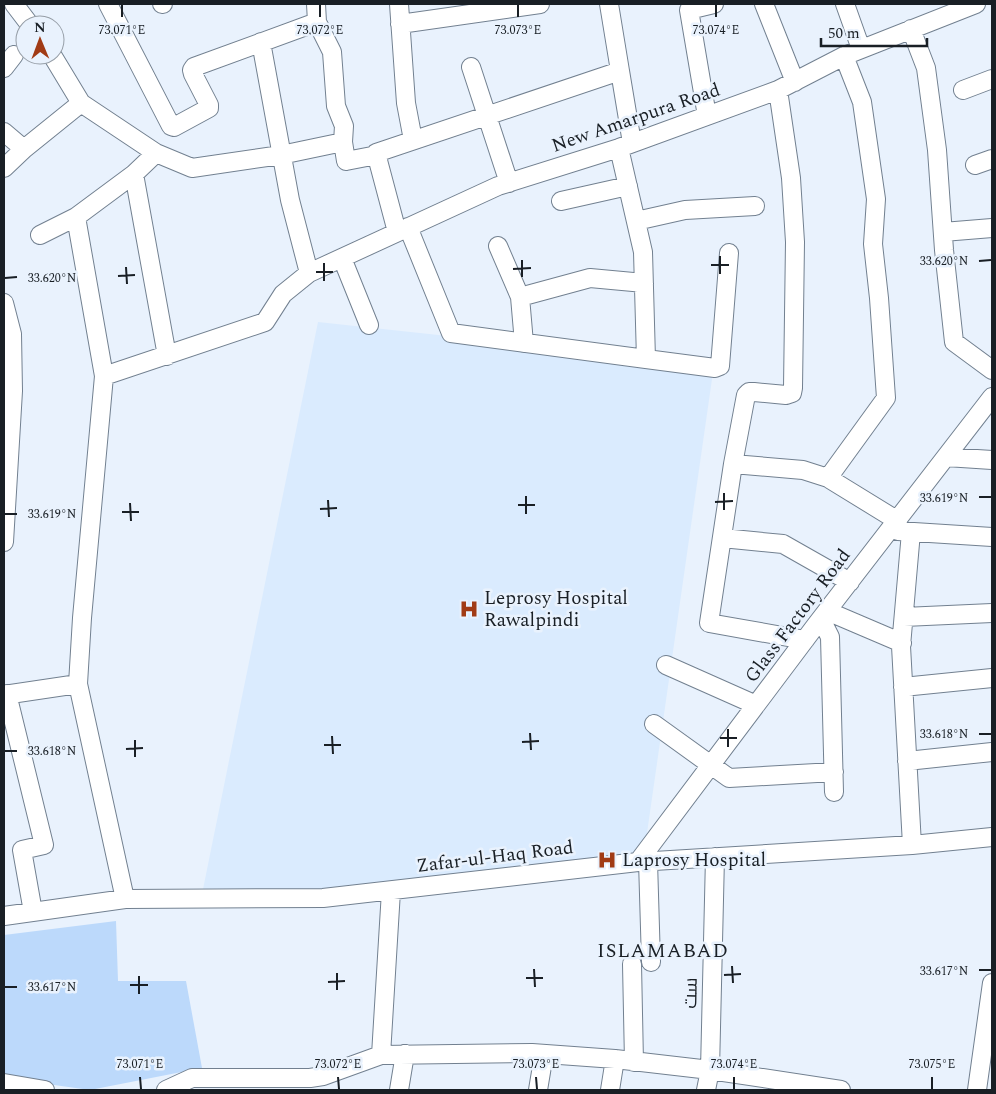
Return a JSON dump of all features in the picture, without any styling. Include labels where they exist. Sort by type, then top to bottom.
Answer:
[{"type":"street","points":[[14,4],[22,15]]},
{"type":"street","points":[[108,4],[170,126],[174,127],[209,108],[192,70],[194,67],[317,22]]},
{"type":"street","points":[[316,4],[317,22],[332,52],[336,106],[344,126],[343,142],[346,161],[377,155],[376,153],[487,114],[620,71]]},
{"type":"street","points":[[399,4],[406,103],[413,140]]},
{"type":"street","points":[[400,24],[540,4]]},
{"type":"street","points":[[609,4],[620,71],[628,186],[643,252],[646,359]]},
{"type":"street","points":[[707,116],[689,10],[714,4]]},
{"type":"street","points":[[764,4],[795,82]]},
{"type":"street","points":[[845,4],[861,50]]},
{"type":"street","name":"New Amarpura Road","points":[[104,376],[265,322],[283,294],[310,273],[509,183],[626,146],[778,90],[844,56],[911,29],[935,11],[976,4]]},
{"type":"street","points":[[911,29],[926,68],[937,150],[954,342],[992,370]]},
{"type":"street","points":[[261,42],[290,200],[310,273]]},
{"type":"street","points":[[828,478],[886,398],[873,244],[876,199],[862,102],[844,56]]},
{"type":"street","points":[[58,65],[81,103],[156,153],[192,168],[281,155],[343,142]]},
{"type":"street","points":[[471,67],[509,183]]},
{"type":"street","points":[[963,90],[992,78]]},
{"type":"street","points":[[778,90],[791,178],[795,242],[793,388],[792,393],[786,395],[749,392],[746,396],[733,464],[710,624],[805,640]]},
{"type":"street","points":[[4,168],[24,149],[81,103]]},
{"type":"street","points":[[4,132],[24,149]]},
{"type":"street","points":[[40,235],[76,217],[134,174],[156,153]]},
{"type":"street","points":[[377,155],[403,230],[451,333],[715,368],[720,366],[729,253]]},
{"type":"street","points":[[975,165],[992,159]]},
{"type":"street","points":[[134,174],[167,356]]},
{"type":"street","points":[[561,201],[628,186]]},
{"type":"street","points":[[636,221],[686,210],[755,206]]},
{"type":"street","points":[[76,217],[104,376],[82,618],[78,684],[125,899]]},
{"type":"street","points":[[943,232],[992,228]]},
{"type":"street","points":[[498,246],[520,297],[524,343]]},
{"type":"street","points":[[342,258],[369,325]]},
{"type":"street","points":[[520,297],[590,278],[644,283]]},
{"type":"street","points":[[4,303],[12,334],[14,391],[6,475],[4,542]]},
{"type":"street","name":"Glass Factory Road","points":[[643,861],[712,764],[824,615],[850,582],[900,528],[946,457],[992,396]]},
{"type":"street","points":[[946,457],[992,460]]},
{"type":"street","points":[[733,464],[803,470],[828,478],[900,528],[992,537]]},
{"type":"street","points":[[900,528],[904,617],[902,643],[903,687],[912,845]]},
{"type":"street","points":[[722,538],[783,544],[850,582]]},
{"type":"street","points":[[904,617],[992,613]]},
{"type":"street","points":[[824,615],[902,643]]},
{"type":"street","points":[[824,615],[830,637],[834,792]]},
{"type":"street","points":[[666,665],[756,706]]},
{"type":"street","points":[[903,687],[992,678]]},
{"type":"street","points":[[33,912],[22,850],[44,845],[5,694],[78,684]]},
{"type":"street","points":[[654,724],[729,778],[834,772]]},
{"type":"street","points":[[908,761],[992,752]]},
{"type":"street","name":"Zafar-ul-Haq Road","points":[[4,916],[125,899],[323,898],[643,861],[912,845],[992,837]]},
{"type":"street","name":"ست","points":[[706,1090],[710,1070],[715,857]]},
{"type":"street","points":[[643,861],[651,962]]},
{"type":"street","points":[[381,1055],[391,891]]},
{"type":"street","points":[[632,964],[634,1062]]},
{"type":"street","points":[[982,1087],[992,983]]},
{"type":"street","points":[[400,1090],[405,1054]]},
{"type":"street","points":[[166,1090],[192,1078],[310,1084],[323,1076],[381,1055],[405,1054],[544,1054],[615,1059],[710,1070],[809,1088],[841,1090]]},
{"type":"street","points":[[538,1090],[544,1054]]},
{"type":"street","points":[[610,1090],[615,1059]]},
{"type":"street","points":[[4,1083],[44,1090]]},
{"type":"shaded area","name":"Leprosy Hospital Rawalpindi","points":[[318,322],[714,365],[644,854],[519,876],[201,899]]},
{"type":"shaded area","points":[[116,921],[118,981],[186,981],[202,1068],[90,1090],[4,1078],[4,935]]},
{"type":"place","name":"Leprosy Hospital Rawalpindi","points":[[469,609]]},
{"type":"place","name":"Laprosy Hospital","points":[[607,860]]},
{"type":"district","name":"ISLAMABAD","points":[[663,951]]}]
